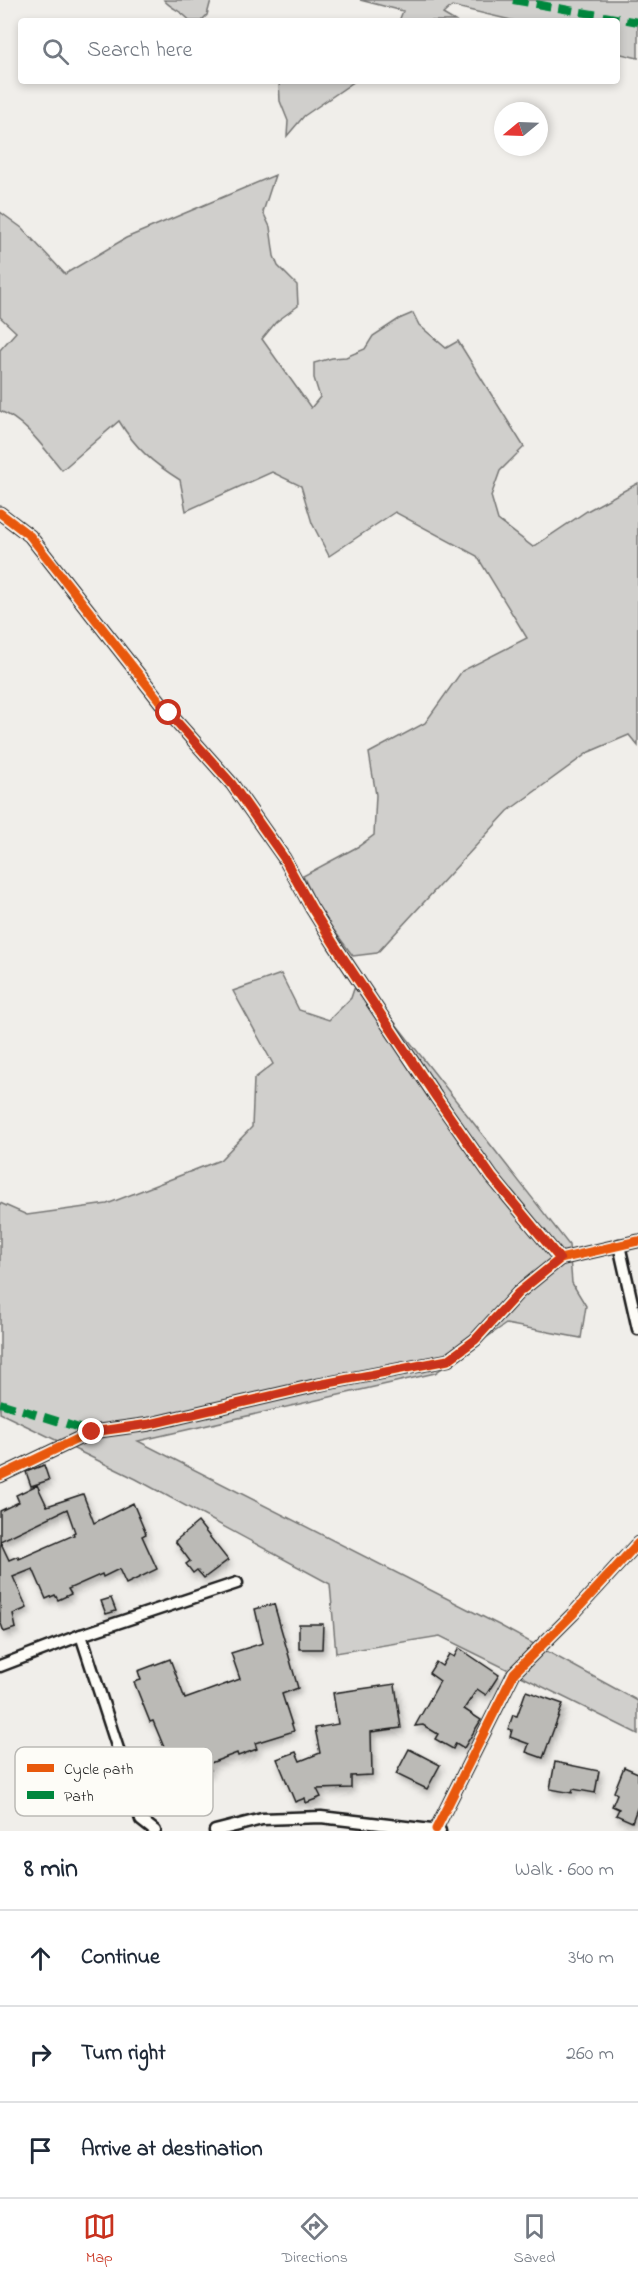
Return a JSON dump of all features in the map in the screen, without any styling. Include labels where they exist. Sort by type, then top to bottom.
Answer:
[{"type":"street","points":[[0,513],[30,536],[169,713],[232,784],[284,858],[328,935],[436,1097],[492,1177],[560,1259]]},
{"type":"street","points":[[0,1476],[92,1432],[150,1424],[318,1385],[448,1360],[475,1340],[518,1293],[560,1259],[638,1241]]},
{"type":"street","points":[[619,1245],[638,1329]]},
{"type":"street","points":[[215,1831],[262,1819],[321,1817],[439,1830],[514,1673],[573,1614],[638,1543]]},
{"type":"street","points":[[0,1666],[81,1635],[237,1583]]},
{"type":"street","points":[[81,1635],[115,1747]]},
{"type":"street","points":[[139,1826],[155,1831]]},
{"type":"shaded area","points":[[164,0],[211,0],[204,18],[187,18]]},
{"type":"shaded area","points":[[360,0],[638,0],[638,58],[620,54],[620,18],[502,18],[452,6],[443,14],[450,18],[400,18],[403,11]]},
{"type":"shaded area","points":[[279,84],[351,84],[304,116],[287,136],[288,121],[280,101]]},
{"type":"shaded area","points":[[275,175],[263,212],[270,227],[274,256],[278,266],[297,285],[298,306],[276,322],[262,339],[311,408],[320,397],[314,378],[314,363],[346,357],[365,349],[373,336],[413,313],[419,325],[446,348],[458,341],[524,447],[500,471],[491,496],[498,520],[533,547],[587,511],[638,483],[638,746],[629,735],[589,752],[508,811],[377,953],[353,956],[321,913],[303,876],[359,846],[374,835],[376,795],[369,753],[425,723],[462,671],[527,638],[477,556],[395,512],[329,556],[312,523],[301,486],[272,472],[186,511],[180,480],[146,455],[119,421],[62,470],[27,429],[0,411],[0,350],[16,332],[0,317],[0,212],[22,228],[65,274],[126,238]]},
{"type":"shaded area","points":[[281,974],[299,1010],[329,1020],[351,998],[354,989],[367,987],[569,1245],[572,1283],[586,1306],[581,1338],[506,1324],[435,1373],[138,1441],[499,1625],[638,1701],[638,1734],[440,1636],[336,1653],[330,1584],[136,1479],[0,1413],[0,1203],[27,1215],[107,1204],[220,1160],[252,1127],[254,1079],[273,1064],[233,991]]},
{"type":"building","points":[[44,1465],[49,1480],[31,1486],[26,1472]]},
{"type":"building","points":[[37,1485],[47,1506],[83,1494],[94,1523],[133,1503],[146,1534],[142,1536],[157,1569],[126,1584],[119,1569],[103,1577],[102,1574],[68,1589],[71,1594],[58,1600],[55,1595],[46,1599],[33,1569],[13,1577],[27,1608],[13,1614],[16,1628],[4,1632],[0,1621],[0,1541],[0,1511],[19,1502],[16,1495]],"holes":[[[67,1509],[74,1535],[19,1559],[18,1556],[9,1560],[0,1541]]]},
{"type":"building","points":[[198,1522],[228,1560],[204,1578],[197,1570],[193,1573],[186,1564],[190,1561],[175,1541]]},
{"type":"building","points":[[111,1598],[116,1611],[106,1614],[101,1601]]},
{"type":"building","points":[[274,1604],[298,1688],[282,1694],[294,1731],[255,1743],[257,1749],[238,1756],[237,1753],[213,1762],[213,1747],[164,1747],[153,1721],[150,1722],[134,1682],[141,1680],[138,1671],[170,1659],[185,1699],[240,1679],[231,1653],[263,1643],[255,1609]]},
{"type":"building","points":[[299,1624],[323,1624],[322,1649],[299,1649]]},
{"type":"building","points":[[459,1648],[499,1675],[486,1695],[477,1689],[464,1709],[481,1720],[464,1748],[456,1743],[453,1749],[435,1739],[438,1734],[423,1725],[415,1726],[440,1681],[429,1673],[436,1662],[442,1666],[449,1654],[454,1657]]},
{"type":"building","points":[[395,1684],[401,1728],[371,1732],[372,1775],[351,1776],[351,1788],[317,1789],[321,1797],[306,1803],[305,1798],[295,1802],[277,1759],[296,1752],[300,1761],[320,1753],[315,1728],[338,1724],[333,1693]]},
{"type":"building","points":[[526,1691],[563,1704],[543,1758],[526,1752],[529,1744],[510,1737],[512,1730],[508,1729],[513,1715],[517,1716]]},
{"type":"building","points":[[409,1749],[440,1765],[427,1789],[396,1774]]},
{"type":"building","points":[[555,1762],[599,1771],[595,1793],[573,1789],[572,1793],[550,1789]]},
{"type":"building","points":[[624,1767],[638,1773],[638,1806],[632,1822],[616,1815],[619,1809],[612,1806],[617,1794],[614,1792]]},
{"type":"marked path","points":[[513,0],[615,18]]},
{"type":"marked path","points":[[620,19],[638,22]]},
{"type":"marked path","points":[[0,1403],[92,1432]]},
{"type":"cycle path","points":[[0,513],[30,536],[169,713],[232,784],[284,858],[334,944],[436,1097],[492,1177],[560,1259]]},
{"type":"cycle path","points":[[0,1476],[92,1432],[150,1424],[318,1385],[448,1360],[475,1340],[518,1293],[560,1259],[638,1241]]},
{"type":"cycle path","points":[[436,1829],[514,1673],[573,1614],[638,1543]]},
{"type":"route","points":[[92,1432],[150,1424],[227,1408],[318,1385],[448,1360],[475,1340],[518,1293],[560,1259],[492,1177],[436,1097],[334,944],[284,858],[232,784],[214,761],[188,736],[169,713]]}]
